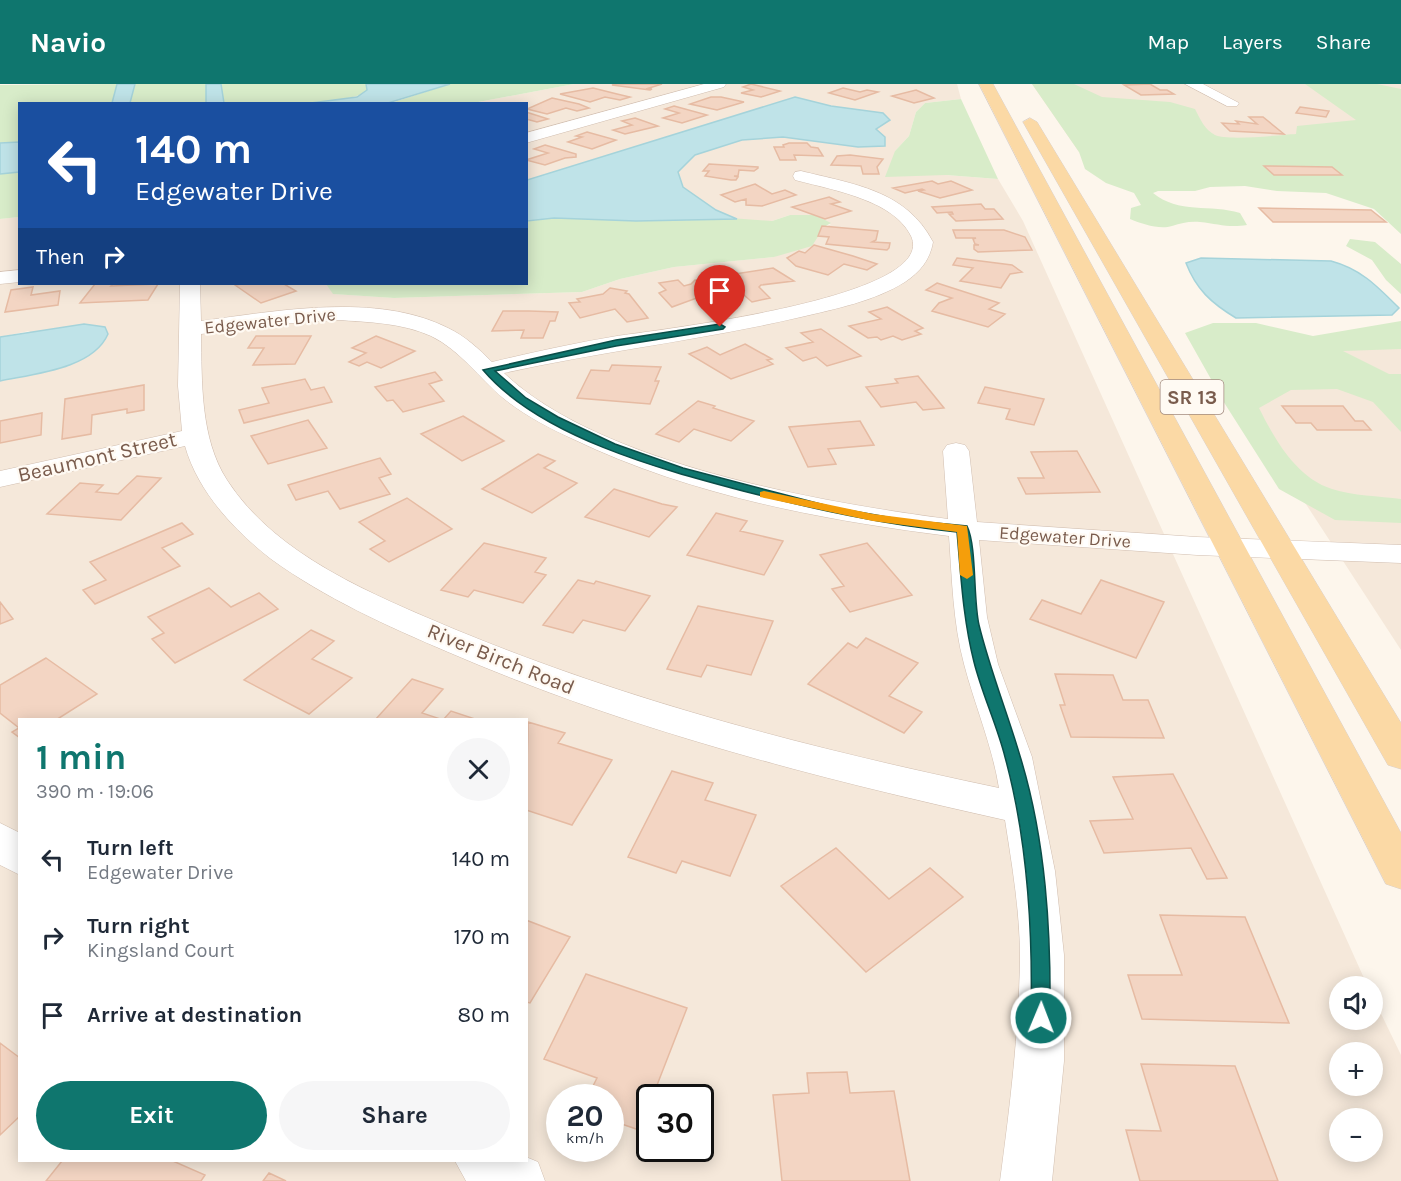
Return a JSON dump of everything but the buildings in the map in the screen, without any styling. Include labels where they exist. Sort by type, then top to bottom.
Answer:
[{"type":"main road","name":"SR 13","points":[[986,84],[1401,872]]},
{"type":"main road","name":"SR 13","points":[[1020,105],[1401,755]]},
{"type":"main road","points":[[1045,195],[1073,197]]},
{"type":"street","points":[[528,137],[719,84]]},
{"type":"street","points":[[1192,84],[1232,103]]},
{"type":"street","points":[[488,370],[596,347],[758,321],[801,310],[872,290],[899,276],[917,260],[923,242],[914,223],[905,215],[873,198],[801,176]]},
{"type":"street","points":[[0,278],[18,276]]},
{"type":"street","name":"River Birch Road","points":[[190,285],[194,436],[201,459],[214,482],[236,510],[264,538],[312,572],[371,605],[459,645],[619,704],[776,751],[924,788],[1024,809]]},
{"type":"street","name":"Edgewater Drive","points":[[192,329],[320,314],[378,316],[404,320],[446,334],[460,343],[522,400],[554,419],[612,446],[679,471],[835,511],[904,523],[1072,539],[1281,551],[1401,554]]},
{"type":"street","name":"Beaumont Street","points":[[0,479],[194,436]]},
{"type":"street","points":[[956,451],[970,617],[981,664],[1013,757],[1034,871],[1042,954],[1040,1061],[1026,1181]]},
{"type":"street","points":[[0,840],[18,856]]},
{"type":"street","points":[[484,1162],[519,1181]]},
{"type":"shaded area","points":[[574,84],[957,84],[961,99],[925,103],[916,112],[909,136],[895,151],[946,175],[998,179],[1023,221],[1363,976],[1329,976],[1329,1030],[1383,1030],[1383,1018],[1401,1055],[1401,1181],[0,1181],[0,381],[70,366],[29,331],[0,337],[0,219],[18,217],[18,285],[327,285],[334,294],[394,298],[582,292],[620,279],[674,267],[774,257],[831,224],[790,215],[772,221],[749,221],[737,219],[716,210],[682,187],[678,172],[695,155],[742,140],[783,137],[858,147],[875,129],[889,121],[795,97],[528,180],[528,102],[478,102]]},
{"type":"shaded area","points":[[1032,84],[1401,84],[1401,143],[1079,152]]},
{"type":"shaded area","points":[[1201,343],[1401,345],[1401,650]]},
{"type":"green space","points":[[117,84],[112,102],[18,102],[18,142],[0,143],[0,85]]},
{"type":"green space","points":[[135,84],[206,84],[206,102],[130,102]]},
{"type":"green space","points":[[221,84],[366,84],[367,90],[358,95],[323,102],[224,102]]},
{"type":"green space","points":[[450,84],[574,84],[478,102],[394,102]]},
{"type":"green space","points":[[1032,84],[1074,84],[1102,97],[1170,102],[1195,109],[1211,133],[1231,138],[1296,134],[1297,126],[1356,120],[1305,84],[1377,84],[1401,89],[1401,234],[1374,209],[1326,193],[1277,191],[1245,186],[1153,193],[1173,204],[1240,213],[1247,225],[1229,226],[1192,222],[1157,227],[1130,219],[1131,208],[1141,205],[1134,193],[1106,183],[1085,169],[1079,152]]},
{"type":"green space","points":[[961,99],[998,179],[946,175],[885,177],[895,151],[909,136],[916,112],[925,103]]},
{"type":"green space","points":[[18,172],[18,217],[0,219],[0,174]]},
{"type":"green space","points":[[790,215],[815,215],[831,223],[824,227],[812,246],[774,257],[674,267],[620,279],[582,292],[394,298],[333,294],[327,285],[528,285],[528,221],[554,218],[636,221],[730,218],[772,221]]},
{"type":"green space","points":[[1350,239],[1375,242],[1401,264],[1401,294],[1386,280],[1372,260],[1346,246]]},
{"type":"green space","points":[[1401,321],[1401,349],[1343,351],[1389,374],[1401,374],[1401,432],[1373,402],[1337,389],[1291,390],[1259,408],[1279,444],[1308,476],[1319,484],[1340,491],[1401,499],[1401,523],[1335,520],[1279,489],[1225,404],[1185,333],[1213,323],[1256,323],[1313,336]]},
{"type":"water","points":[[117,84],[135,84],[130,102],[112,102]]},
{"type":"water","points":[[206,84],[221,84],[224,102],[206,102]]},
{"type":"water","points":[[366,84],[450,84],[391,102],[319,102],[357,97],[367,90]]},
{"type":"water","points":[[795,97],[831,106],[883,113],[890,120],[876,129],[885,137],[885,146],[858,147],[783,137],[742,140],[695,155],[678,172],[683,187],[716,210],[737,219],[636,221],[554,218],[528,221],[528,180]]},
{"type":"water","points":[[18,142],[18,172],[0,174],[0,143]]},
{"type":"water","points":[[1201,258],[1331,261],[1360,274],[1399,308],[1392,315],[1236,318],[1212,301],[1190,272],[1186,263]]},
{"type":"water","points":[[84,324],[105,327],[108,334],[100,346],[89,355],[61,368],[0,381],[0,337]]},
{"type":"slow traffic","points":[[764,494],[873,518],[963,529],[967,575]]},
{"type":"route","points":[[720,327],[616,343],[488,370],[522,400],[554,419],[612,446],[679,471],[835,511],[904,523],[963,529],[970,617],[981,664],[1013,757],[1034,871],[1042,954],[1041,1018]]}]
